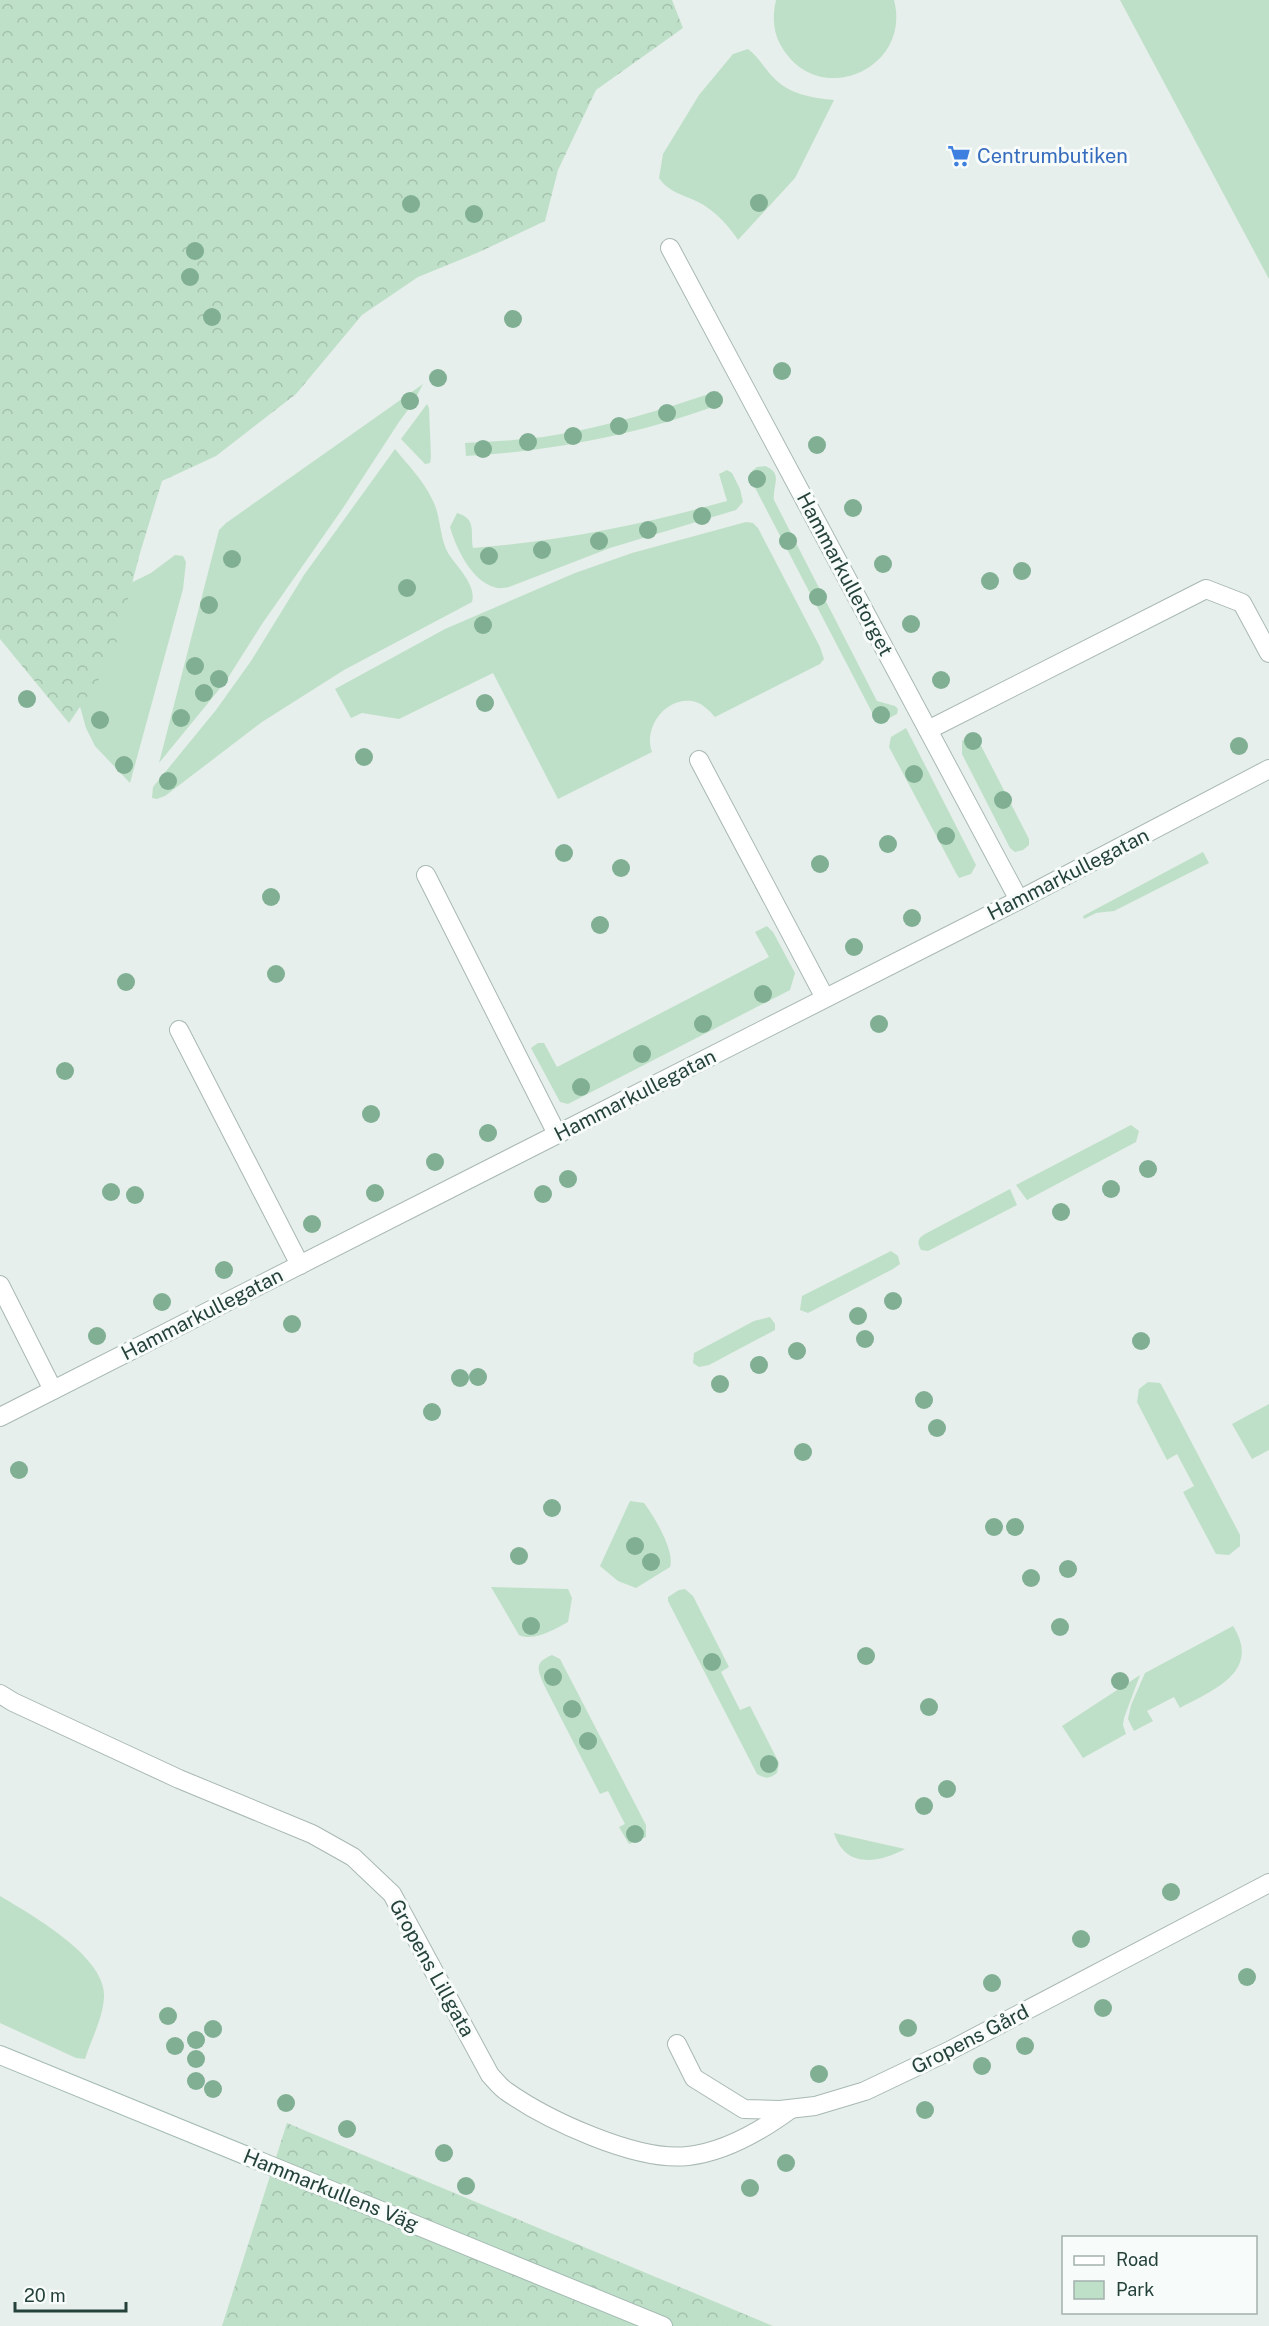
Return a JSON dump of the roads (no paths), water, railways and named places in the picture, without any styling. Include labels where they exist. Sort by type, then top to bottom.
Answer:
[{"type":"street","name":"Hammarkulletorget","points":[[670,248],[1019,900]]},
{"type":"street","points":[[928,730],[1206,589],[1242,603],[1269,653]]},
{"type":"street","points":[[699,760],[825,998]]},
{"type":"street","name":"Hammarkullegatan","points":[[0,1417],[1019,900],[1269,769]]},
{"type":"street","points":[[426,875],[557,1134]]},
{"type":"street","points":[[179,1029],[300,1265]]},
{"type":"street","points":[[0,1285],[53,1390]]},
{"type":"street","name":"Gropens Lillgata","points":[[0,1694],[179,1779],[312,1834],[353,1857],[392,1894],[490,2075],[504,2090],[543,2114],[591,2135],[640,2152],[687,2156],[723,2147],[765,2128],[790,2109]]},
{"type":"street","name":"Gropens Gård","points":[[677,2044],[694,2078],[744,2109],[780,2110],[815,2106],[865,2091],[948,2051],[1269,1883]]},
{"type":"street","name":"Hammarkullens Väg","points":[[0,2055],[663,2326]]},
{"type":"place","name":"Centrumbutiken","points":[[959,156]]}]
